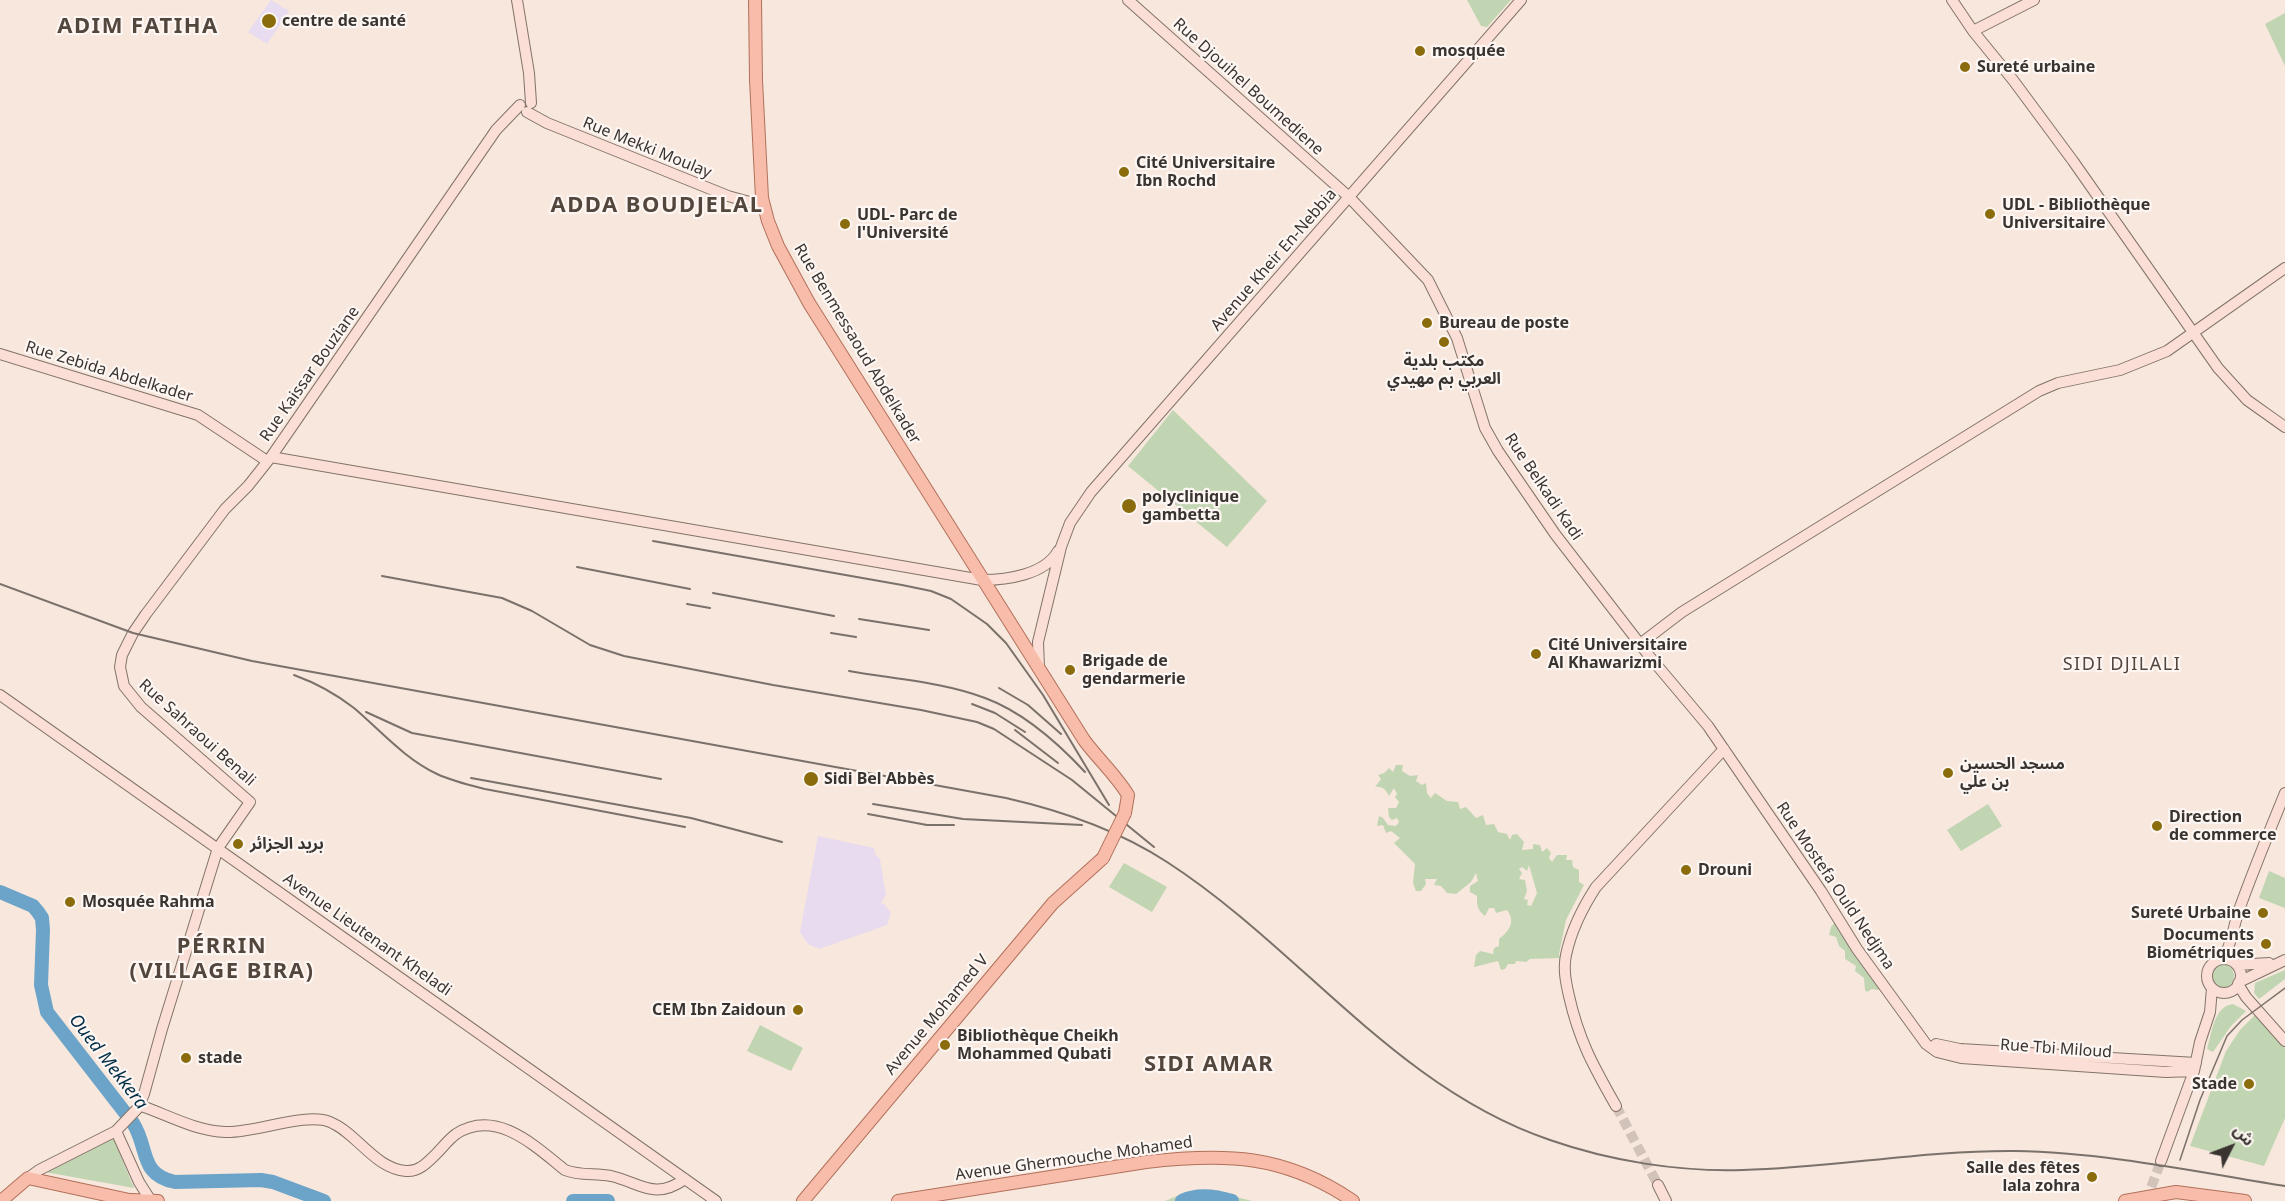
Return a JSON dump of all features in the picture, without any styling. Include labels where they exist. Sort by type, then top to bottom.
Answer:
[{"type":"main road","points":[[517,0],[530,81],[526,106]]},
{"type":"main road","name":"Rue Benmessaoud Abdelkader","points":[[755,0],[760,182],[771,231],[799,287],[982,580],[1032,645],[1039,667],[1084,740],[1098,759],[1122,784],[1128,795],[1125,813],[1103,858]]},
{"type":"main road","name":"Rue Djouihel Boumediene","points":[[1128,0],[1349,197]]},
{"type":"main road","name":"Avenue Kheir En-Nebbia","points":[[1061,547],[1070,524],[1091,492],[1521,0]]},
{"type":"main road","points":[[1952,0],[1973,31],[2058,141],[2218,368],[2247,400],[2285,427]]},
{"type":"main road","points":[[1973,31],[2034,0]]},
{"type":"main road","name":"Rue Mekki Moulay","points":[[526,106],[556,127],[728,196],[764,206]]},
{"type":"main road","name":"Rue Kaissar Bouziane","points":[[133,633],[225,509],[248,486],[269,459],[501,124],[526,106]]},
{"type":"main road","name":"Rue Belkadi Kadi","points":[[1349,197],[1428,280],[1456,338],[1485,428],[1498,452],[1555,534],[1724,749]]},
{"type":"main road","points":[[1640,644],[1682,612],[2038,391],[2058,383],[2121,370],[2167,351],[2285,268]]},
{"type":"main road","name":"Rue Zebida Abdelkader","points":[[0,354],[198,415],[269,459]]},
{"type":"main road","points":[[269,459],[982,580],[1011,577],[1034,570],[1048,562],[1061,547]]},
{"type":"main road","points":[[1032,645],[1061,547]]},
{"type":"main road","name":"Rue Sahraoui Benali","points":[[133,633],[122,655],[120,667],[120,676],[132,697],[193,754],[250,802],[218,848]]},
{"type":"main road","name":"Avenue Lieutenant Kheladi","points":[[0,695],[716,1201]]},
{"type":"main road","points":[[1616,1106],[1590,1059],[1575,1024],[1565,975],[1566,954],[1586,902],[1596,887],[1724,749]]},
{"type":"main road","name":"Rue Mostefa Ould Nedjma","points":[[1724,749],[1857,949],[1922,1039]]},
{"type":"main road","points":[[2223,959],[2231,943],[2235,922],[2285,793]]},
{"type":"main road","points":[[1,1201],[39,1170],[118,1129],[139,1106],[218,848]]},
{"type":"main road","name":"Avenue Mohamed V","points":[[810,1198],[1053,903],[1103,858]]},
{"type":"main road","points":[[2231,943],[2240,972],[2239,983],[2252,1004],[2285,1041]]},
{"type":"main road","points":[[2161,1161],[2195,1067],[2208,1018],[2212,988],[2207,980],[2207,971],[2213,962],[2223,959],[2236,964],[2283,961]]},
{"type":"main road","points":[[2208,1018],[2227,992],[2239,983],[2283,961]]},
{"type":"main road","points":[[2212,988],[2227,992],[2252,1004]]},
{"type":"main road","name":"Rue Tbi Miloud","points":[[1922,1039],[1933,1049],[1961,1058],[2166,1072],[2195,1067]]},
{"type":"main road","points":[[139,1106],[186,1124],[224,1132],[240,1132],[303,1120],[329,1121],[340,1127],[376,1158],[404,1171],[421,1167],[458,1133],[476,1127],[494,1126],[520,1135],[565,1170],[573,1173],[610,1176],[639,1187],[659,1191],[676,1186],[685,1179]]},
{"type":"main road","points":[[118,1129],[135,1175],[153,1200]]},
{"type":"main road","name":"Avenue Ghermouche Mohamed","points":[[898,1201],[1146,1162],[1227,1157],[1278,1164],[1320,1182],[1353,1201]]},
{"type":"main road","points":[[135,1175],[163,1201]]},
{"type":"main road","points":[[0,1189],[26,1180],[133,1201],[153,1200]]},
{"type":"main road","points":[[1658,1185],[1666,1201]]},
{"type":"main road","points":[[2125,1201],[2176,1192],[2240,1201]]},
{"type":"main road","points":[[2164,1201],[2181,1198],[2222,1201]]},
{"type":"shaded area","name":"centre de santé","points":[[271,0],[289,11],[267,44],[248,32]]},
{"type":"shaded area","points":[[818,836],[874,848],[875,854],[880,859],[886,895],[881,903],[891,913],[887,925],[819,949],[808,944],[800,932]]},
{"type":"green space","points":[[1467,0],[1511,0],[1487,27],[1481,26]]},
{"type":"green space","points":[[2285,13],[2285,66],[2265,24]]},
{"type":"green space","points":[[1173,410],[1267,501],[1227,547],[1128,466]]},
{"type":"green space","points":[[1396,765],[1403,765],[1402,771],[1410,776],[1418,775],[1416,781],[1422,785],[1426,783],[1427,793],[1431,798],[1435,793],[1447,801],[1458,802],[1460,809],[1466,807],[1476,818],[1483,815],[1486,825],[1494,824],[1498,832],[1507,834],[1510,840],[1512,835],[1517,834],[1524,842],[1522,850],[1533,849],[1533,844],[1540,845],[1542,852],[1547,848],[1551,853],[1549,858],[1552,862],[1557,855],[1567,855],[1566,860],[1572,860],[1573,867],[1579,870],[1579,882],[1584,885],[1566,920],[1560,958],[1516,961],[1515,964],[1508,964],[1505,969],[1501,970],[1498,961],[1474,967],[1476,955],[1480,951],[1493,954],[1494,948],[1499,946],[1499,939],[1510,926],[1510,914],[1507,910],[1496,913],[1494,908],[1489,908],[1485,916],[1480,912],[1477,896],[1470,892],[1470,886],[1478,881],[1476,873],[1471,882],[1456,894],[1447,893],[1441,886],[1434,885],[1437,879],[1425,879],[1426,884],[1421,891],[1416,891],[1413,883],[1415,864],[1394,843],[1400,838],[1391,831],[1386,833],[1383,825],[1377,826],[1379,816],[1388,825],[1396,826],[1399,822],[1397,818],[1392,820],[1389,817],[1388,808],[1396,808],[1399,802],[1395,797],[1397,794],[1394,788],[1389,796],[1384,789],[1375,787],[1381,779],[1378,775],[1389,768],[1393,772]],"holes":[[[1529,865],[1537,893],[1531,906],[1527,905],[1528,900],[1524,899],[1527,891],[1525,880],[1519,879],[1522,873],[1519,869],[1522,867],[1527,871]]]},
{"type":"green space","points":[[1988,804],[2002,826],[1961,851],[1947,830]]},
{"type":"green space","points":[[1124,863],[1167,887],[1152,912],[1109,887]]},
{"type":"green space","points":[[2269,871],[2285,878],[2285,908],[2259,898]]},
{"type":"green space","points":[[1835,922],[1839,932],[1845,933],[1868,968],[1868,975],[1872,975],[1877,982],[1876,985],[1880,988],[1878,990],[1872,989],[1867,992],[1865,990],[1864,978],[1855,971],[1856,966],[1845,959],[1845,951],[1839,946],[1836,937],[1829,935]]},
{"type":"green space","points":[[2222,964],[2227,965],[2233,971],[2233,981],[2227,987],[2222,988],[2217,987],[2211,981],[2210,976],[2211,971],[2217,965]]},
{"type":"green space","points":[[2285,970],[2285,979],[2259,999],[2254,993],[2255,983]]},
{"type":"green space","points":[[2233,1004],[2246,1011],[2231,1026],[2213,1052],[2207,1049],[2215,1021],[2222,1010]]},
{"type":"green space","name":"Stade","points":[[2256,1014],[2285,1048],[2285,1118],[2264,1166],[2190,1146],[2226,1051],[2240,1030]]},
{"type":"green space","points":[[760,1025],[803,1048],[791,1071],[747,1051]]},
{"type":"green space","points":[[112,1135],[134,1188],[39,1171]]},
{"type":"green space","points":[[1210,1190],[1252,1201],[1230,1201],[1236,1199],[1218,1198],[1222,1201],[1165,1201],[1189,1191],[1192,1195],[1193,1191]]},
{"type":"waterway","name":"Oued Mekkera","points":[[0,892],[33,906],[42,918],[41,985],[47,1012],[133,1123],[146,1159],[156,1173],[175,1182],[261,1180],[273,1182],[324,1201]]},
{"type":"waterway","name":"Oued Mekkera","points":[[1182,1201],[1207,1196],[1232,1201]]},
{"type":"waterway","name":"Oued Mekkera","points":[[573,1201],[608,1201]]},
{"type":"tunnel","points":[[1616,1106],[1658,1185]]},
{"type":"tunnel","points":[[2146,1201],[2161,1161]]},
{"type":"tram line","points":[[2180,1160],[2200,1100],[2227,1036],[2242,1020],[2285,988]]},
{"type":"railway","points":[[653,541],[902,585],[931,591],[951,599],[987,624],[1006,643],[1043,695],[1109,805]]},
{"type":"railway","points":[[577,567],[690,589]]},
{"type":"railway","points":[[382,576],[502,598],[532,611],[590,645],[624,656],[977,722],[994,729],[1072,780],[1154,847]]},
{"type":"railway","points":[[0,584],[133,633],[252,661],[1006,798],[1090,823],[1129,840],[1167,862],[1215,897],[1261,934],[1396,1052],[1444,1087],[1495,1117],[1550,1140],[1596,1154],[1670,1167],[1743,1170],[1777,1169],[1947,1153],[2048,1152],[2150,1164],[2285,1186]]},
{"type":"railway","points":[[713,593],[834,616]]},
{"type":"railway","points":[[687,604],[710,608]]},
{"type":"railway","points":[[859,619],[929,630]]},
{"type":"railway","points":[[831,633],[856,637]]},
{"type":"railway","points":[[849,671],[952,688],[985,698],[1013,711],[1039,729],[1085,772]]},
{"type":"railway","points":[[294,675],[318,685],[354,708],[414,761],[461,783],[685,827]]},
{"type":"railway","points":[[999,688],[1028,705],[1061,734]]},
{"type":"railway","points":[[972,704],[995,713],[1025,732]]},
{"type":"railway","points":[[366,712],[412,733],[661,779]]},
{"type":"railway","points":[[1015,730],[1058,763]]},
{"type":"railway","points":[[471,778],[691,818],[782,842]]},
{"type":"railway","points":[[873,804],[963,819],[1082,825]]},
{"type":"railway","points":[[868,814],[927,825],[954,825]]},
{"type":"place","name":"centre de santé","points":[[269,21]]},
{"type":"place","name":"mosquée","points":[[1420,51]]},
{"type":"place","name":"Sureté urbaine","points":[[1965,67]]},
{"type":"place","name":"Cité Universitaire Ibn Rochd","points":[[1124,172]]},
{"type":"place","name":"UDL - Bibliothèque Universitaire","points":[[1990,214]]},
{"type":"place","name":"UDL- Parc de l'Université","points":[[845,224]]},
{"type":"place","name":"Bureau de poste","points":[[1427,323]]},
{"type":"place","name":"مكتب بلدية العربي بم مهيدي","points":[[1444,342]]},
{"type":"place","name":"polyclinique gambetta","points":[[1129,506]]},
{"type":"place","name":"Cité Universitaire Al Khawarizmi","points":[[1536,654]]},
{"type":"place","name":"Brigade de gendarmerie","points":[[1070,670]]},
{"type":"place","name":"مسجد الحسين بن علي","points":[[1948,773]]},
{"type":"place","name":"Sidi Bel Abbès","points":[[811,779]]},
{"type":"place","name":"Direction de commerce","points":[[2157,826]]},
{"type":"place","name":"بريد الجزائر","points":[[238,844]]},
{"type":"place","name":"Drouni","points":[[1686,870]]},
{"type":"place","name":"Mosquée Rahma","points":[[70,902]]},
{"type":"place","name":"Sureté Urbaine","points":[[2263,913]]},
{"type":"place","name":"Documents Biométriques","points":[[2266,944]]},
{"type":"place","name":"CEM Ibn Zaidoun","points":[[798,1010]]},
{"type":"place","name":"Bibliothèque Cheikh Mohammed Qubati","points":[[945,1045]]},
{"type":"place","name":"stade","points":[[186,1058]]},
{"type":"place","name":"Stade","points":[[2249,1084]]},
{"type":"place","name":"Salle des fêtes lala zohra","points":[[2092,1177]]},
{"type":"district","name":"ADIM FATIHA","points":[[138,27]]},
{"type":"district","name":"ADDA BOUDJELAL","points":[[657,206]]},
{"type":"district","name":"SIDI DJILALI","points":[[2122,665]]},
{"type":"district","name":"PÉRRIN (VILLAGE BIRA)","points":[[222,960]]},
{"type":"district","name":"SIDI AMAR","points":[[1209,1065]]}]
